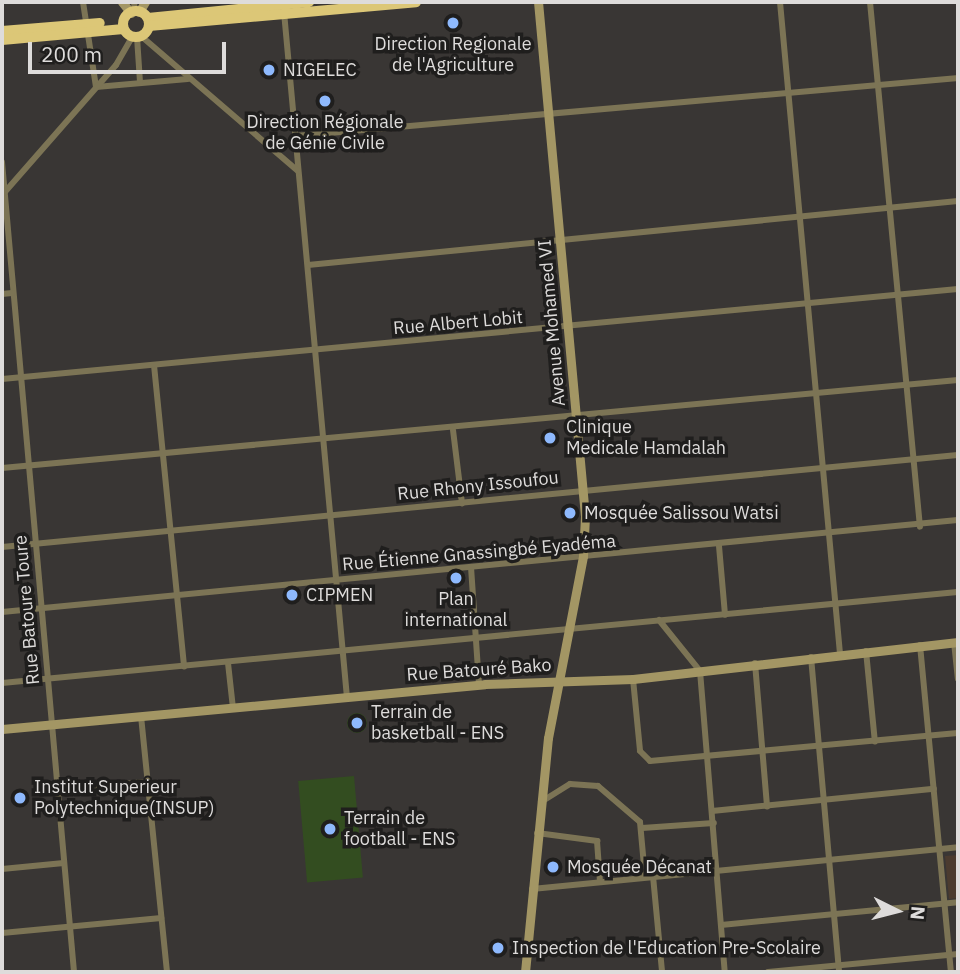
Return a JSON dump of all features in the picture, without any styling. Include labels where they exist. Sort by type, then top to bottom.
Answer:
[{"type":"highway","points":[[283,6],[309,2]]},
{"type":"highway","points":[[2,31],[36,32],[87,28],[192,12],[416,2]]},
{"type":"highway","points":[[2,40],[36,32]]},
{"type":"street","points":[[83,2],[96,87]]},
{"type":"street","points":[[121,2],[188,79],[298,171]]},
{"type":"street","name":"Avenue Mohamed VI","points":[[525,972],[540,803],[557,680],[570,629],[583,556],[583,490],[538,2]]},
{"type":"street","points":[[780,2],[840,654]]},
{"type":"street","points":[[870,2],[920,527]]},
{"type":"street","points":[[283,6],[347,697]]},
{"type":"street","points":[[137,20],[140,82]]},
{"type":"street","points":[[4,193],[96,87],[137,20]]},
{"type":"street","points":[[295,136],[958,78]]},
{"type":"street","points":[[96,87],[188,79]]},
{"type":"street","name":"Rue Batoure Toure","points":[[2,162],[39,609],[74,972]]},
{"type":"street","points":[[308,265],[958,201]]},
{"type":"street","name":"Rue Albert Lobit","points":[[2,379],[958,289]]},
{"type":"street","points":[[2,294],[12,293]]},
{"type":"street","points":[[154,365],[184,667]]},
{"type":"street","points":[[2,468],[453,430],[576,415],[958,380]]},
{"type":"street","points":[[453,430],[462,503]]},
{"type":"street","name":"Rue Rhony Issoufou","points":[[2,547],[958,456]]},
{"type":"street","name":"Rue Étienne Gnassingbé Eyadéma","points":[[2,612],[583,556],[831,536],[920,527],[958,520]]},
{"type":"street","points":[[719,546],[724,615]]},
{"type":"street","points":[[471,568],[479,685]]},
{"type":"street","points":[[2,683],[958,592]]},
{"type":"street","points":[[659,620],[700,671],[725,972]]},
{"type":"street","points":[[956,642],[958,679]]},
{"type":"street","name":"Rue Batouré Bako","points":[[2,729],[479,685],[633,679],[956,642]]},
{"type":"street","points":[[920,645],[951,972]]},
{"type":"street","points":[[866,651],[875,742]]},
{"type":"street","points":[[811,657],[826,800],[839,970]]},
{"type":"street","points":[[228,663],[233,708]]},
{"type":"street","points":[[755,663],[767,806]]},
{"type":"street","points":[[633,679],[645,758],[709,757],[958,733]]},
{"type":"street","points":[[141,716],[167,972]]},
{"type":"street","points":[[57,790],[146,782]]},
{"type":"street","points":[[540,803],[570,784],[598,786],[642,828],[662,972]]},
{"type":"street","points":[[712,811],[934,789]]},
{"type":"street","points":[[642,828],[714,822]]},
{"type":"street","points":[[537,833],[597,841],[600,882]]},
{"type":"street","points":[[532,889],[958,847]]},
{"type":"street","points":[[2,869],[64,863]]},
{"type":"street","points":[[721,925],[958,902]]},
{"type":"street","points":[[2,933],[161,918]]},
{"type":"street","points":[[768,972],[839,970],[958,954]]},
{"type":"shaded area","points":[[958,855],[958,898],[949,899],[945,856]]},
{"type":"green space","name":"Terrain de basketball - ENS","points":[[357,713],[364,716],[367,723],[364,730],[357,733],[350,730],[347,723],[350,716]]},
{"type":"green space","name":"Terrain de football - ENS","points":[[354,776],[363,878],[307,882],[298,781]]},
{"type":"place","name":"Direction Regionale de l'Agriculture","points":[[453,23]]},
{"type":"place","name":"NIGELEC","points":[[269,70]]},
{"type":"place","name":"Direction Régionale de Génie Civile","points":[[325,101]]},
{"type":"place","name":"Clinique Medicale Hamdalah","points":[[550,438]]},
{"type":"place","name":"Mosquée Salissou Watsi","points":[[570,513]]},
{"type":"place","name":"Plan international","points":[[456,578]]},
{"type":"place","name":"CIPMEN","points":[[292,595]]},
{"type":"place","name":"Terrain de basketball - ENS","points":[[357,723]]},
{"type":"place","name":"Institut Superieur Polytechnique(INSUP)","points":[[20,798]]},
{"type":"place","name":"Terrain de football - ENS","points":[[330,829]]},
{"type":"place","name":"Mosquée Décanat","points":[[553,867]]},
{"type":"place","name":"Inspection de l'Education Pre-Scolaire","points":[[498,948]]}]
